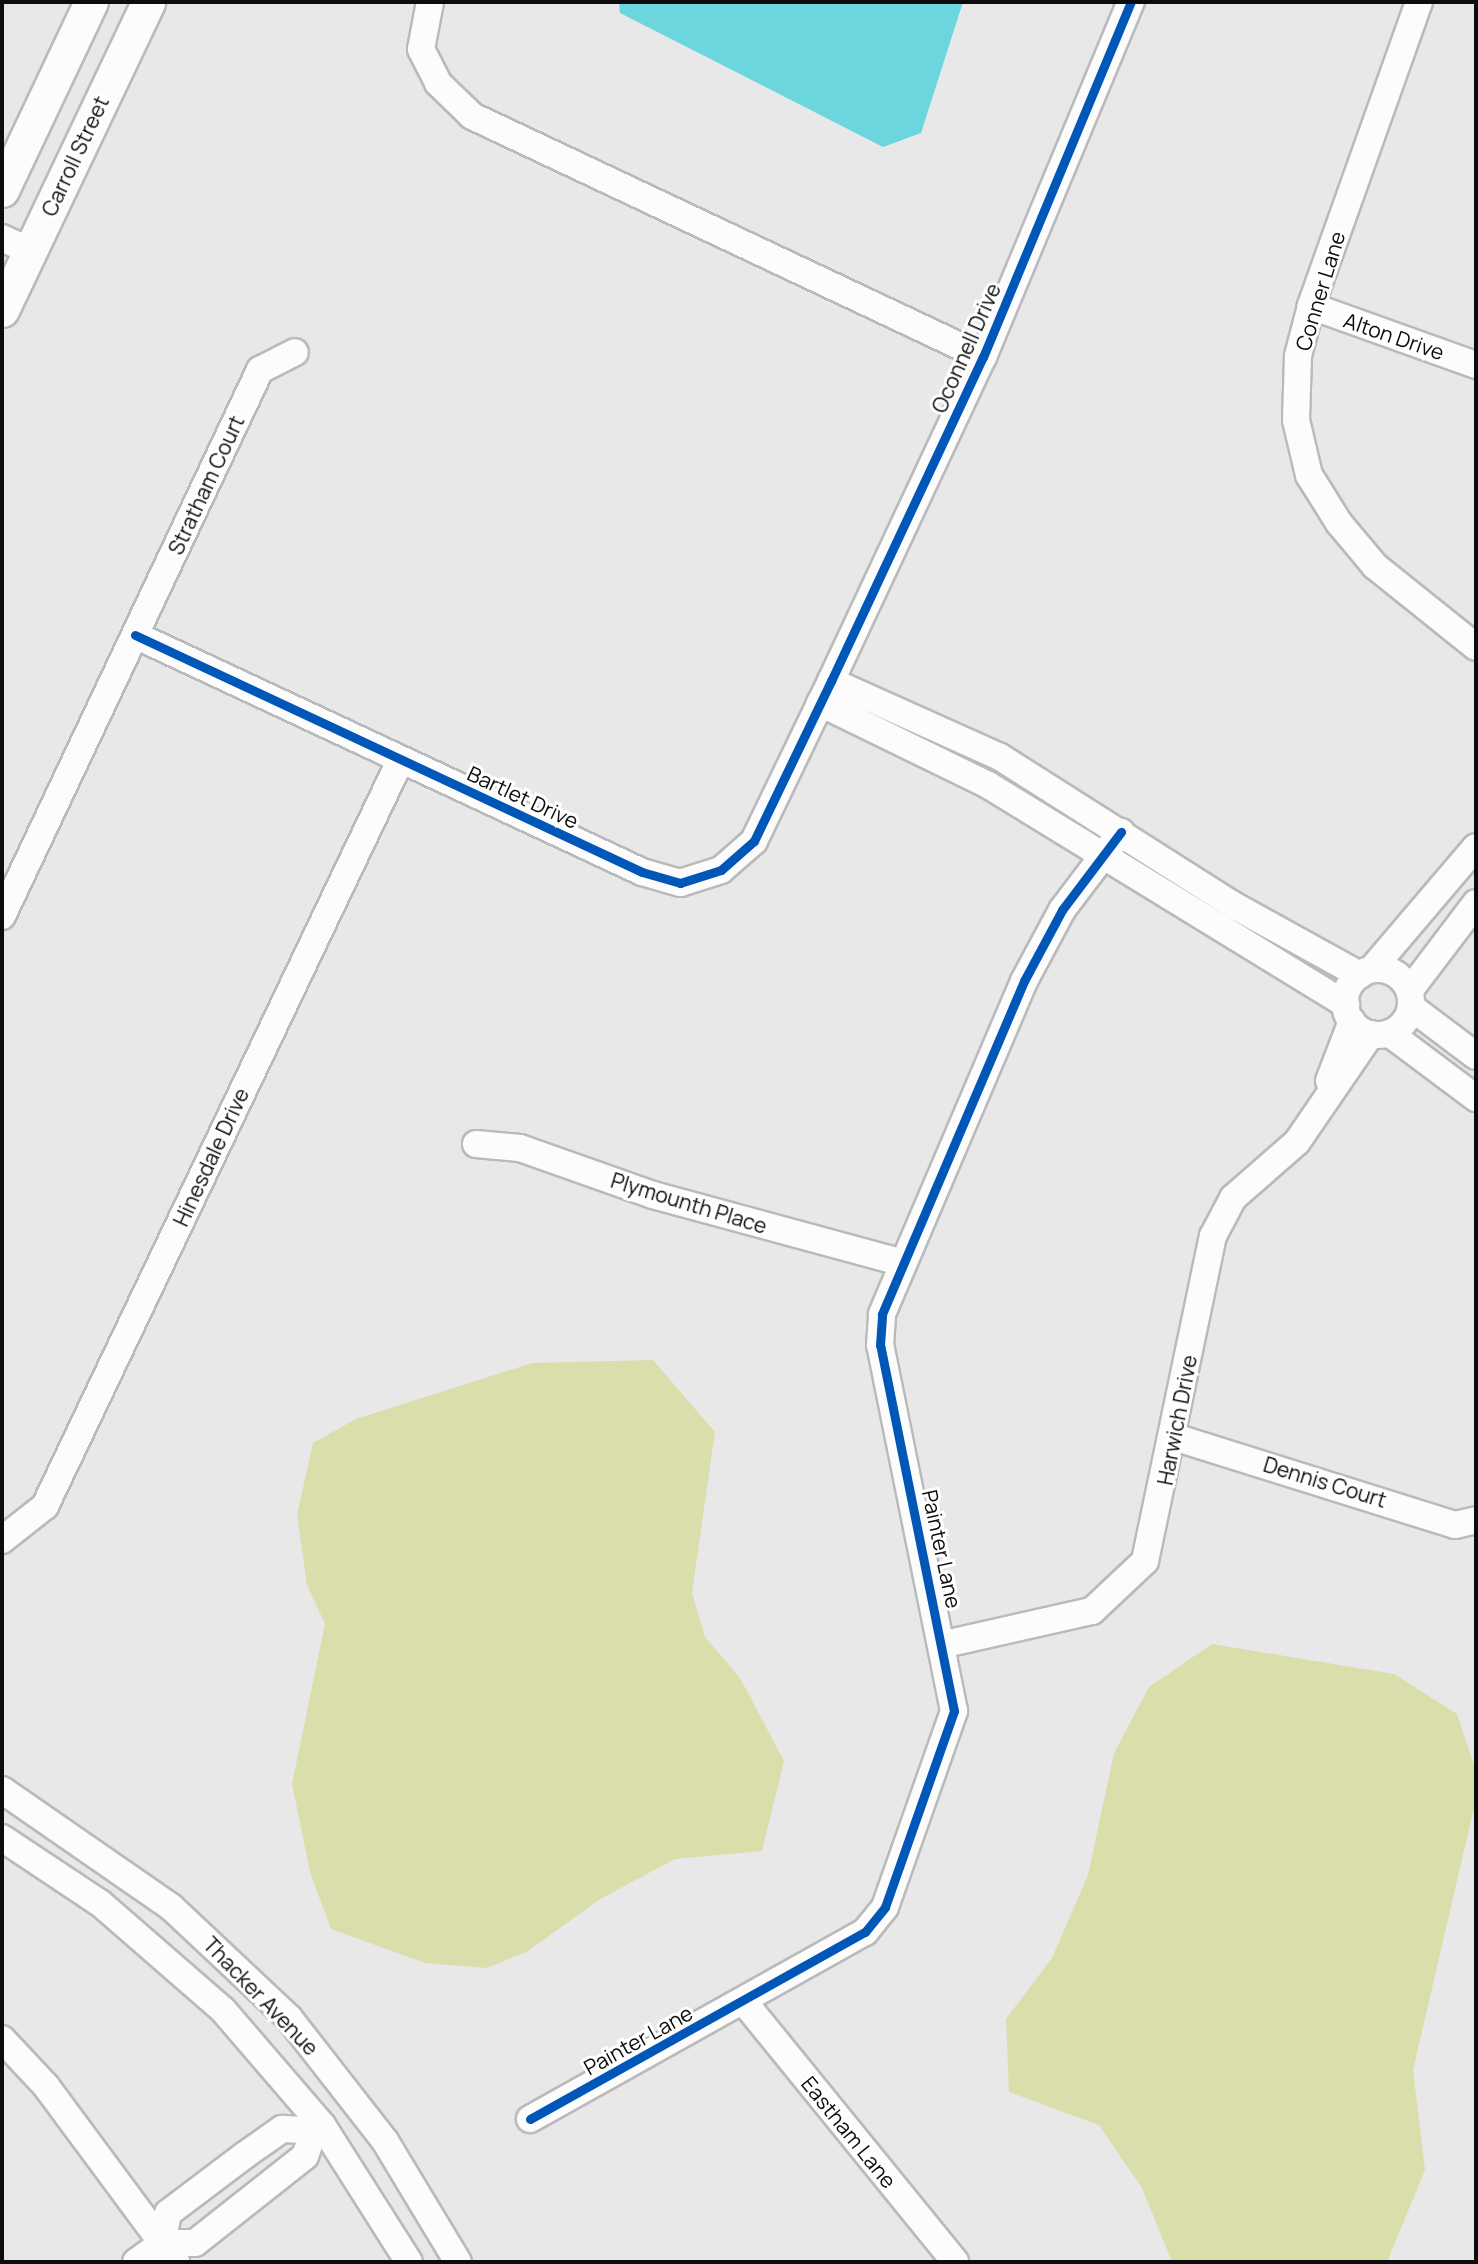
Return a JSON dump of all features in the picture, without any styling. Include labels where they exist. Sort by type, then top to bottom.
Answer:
[{"type":"main road","points":[[2,190],[91,2]]},
{"type":"main road","name":"Carroll Street","points":[[5,293],[16,244],[148,2]]},
{"type":"street","name":"Oconnell Drive","points":[[430,2],[421,49],[438,83],[472,116],[983,357]]},
{"type":"street","name":"Oconnell Drive","points":[[826,692],[983,357],[1132,2]]},
{"type":"street","name":"Conner Lane","points":[[1419,2],[1311,306],[1298,356],[1296,420],[1309,475],[1375,566],[1476,647]]},
{"type":"street","name":"Alton Drive","points":[[1311,306],[1476,365]]},
{"type":"street","name":"Stratham Court","points":[[135,635],[260,370],[295,352]]},
{"type":"street","name":"Bartlet Drive","points":[[135,635],[642,873],[680,883],[721,870],[754,841],[826,692]]},
{"type":"street","points":[[2,916],[135,635]]},
{"type":"street","points":[[826,692],[1000,757],[1121,832],[1366,972],[1394,974],[1410,999],[1476,1056]]},
{"type":"street","points":[[826,692],[1103,853],[1476,1098]]},
{"type":"street","name":"Hinesdale Drive","points":[[2,1540],[45,1506],[401,759]]},
{"type":"street","name":"Painter Lane","points":[[530,2119],[744,2002],[865,1932],[885,1908],[954,1711],[945,1644],[880,1345],[882,1314],[1024,981],[1062,910],[1121,832]]},
{"type":"street","points":[[1364,1023],[1366,972],[1476,847]]},
{"type":"street","points":[[1364,1023],[1410,999],[1476,903]]},
{"type":"street","name":"Harwich Drive","points":[[945,1644],[1093,1611],[1123,1588],[1149,1550],[1213,1236],[1233,1198],[1297,1142],[1364,1023]]},
{"type":"street","name":"Plymounth Place","points":[[476,1144],[520,1148],[653,1195],[903,1263]]},
{"type":"street","name":"Dennis Court","points":[[1174,1437],[1455,1524],[1476,1520]]},
{"type":"street","name":"Thacker Avenue","points":[[2,1790],[171,1907],[289,2018],[356,2100],[458,2262]]},
{"type":"street","name":"Thacker Avenue","points":[[2,1838],[100,1903],[186,1975],[265,2054],[409,2262]]},
{"type":"street","name":"Eastham Lane","points":[[744,2002],[955,2262]]},
{"type":"street","points":[[2,2039],[46,2086],[169,2253]]},
{"type":"street","points":[[136,2262],[195,2243],[304,2156],[318,2128],[356,2100]]},
{"type":"street","points":[[169,2253],[168,2213],[282,2129],[318,2128]]},
{"type":"street","points":[[246,2155],[269,2185]]},
{"type":"green space","points":[[653,1360],[715,1432],[692,1593],[705,1637],[740,1678],[784,1761],[762,1851],[675,1859],[600,1899],[528,1951],[487,1968],[425,1963],[331,1929],[310,1872],[292,1784],[325,1624],[307,1585],[297,1515],[313,1443],[356,1419],[532,1363]]},
{"type":"green space","points":[[1212,1644],[1394,1674],[1457,1714],[1476,1771],[1476,1799],[1413,2070],[1425,2170],[1387,2262],[1172,2262],[1142,2188],[1099,2125],[1009,2092],[1006,2019],[1052,1958],[1088,1875],[1114,1753],[1149,1687]]},
{"type":"water","points":[[619,2],[963,2],[921,133],[883,147],[620,13]]},
{"type":"cycle path","points":[[135,635],[642,872],[680,883],[721,870],[754,841],[831,681],[983,357],[1131,2]]},
{"type":"cycle path","points":[[530,2119],[865,1932],[885,1907],[954,1711],[880,1345],[882,1314],[1024,981],[1062,910],[1121,832]]}]
